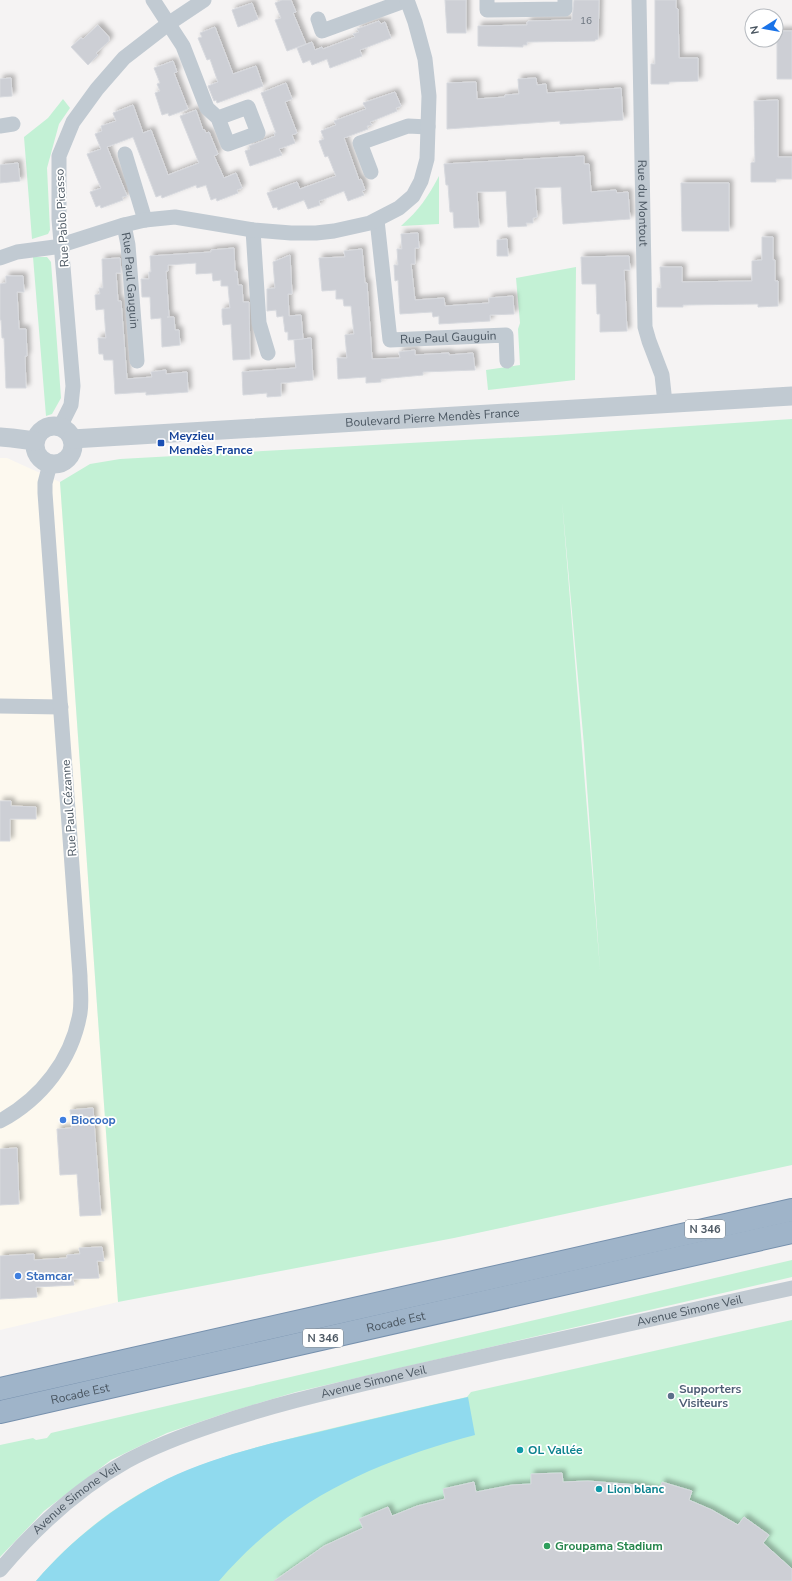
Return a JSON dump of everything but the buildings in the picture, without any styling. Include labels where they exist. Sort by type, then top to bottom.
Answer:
[{"type":"highway","name":"Rocade Est","points":[[0,1389],[792,1210]]},
{"type":"highway","name":"Rocade Est","points":[[0,1412],[792,1232]]},
{"type":"highway","points":[[0,1376],[23,1384]]},
{"type":"street","points":[[153,0],[183,46],[207,108],[218,118]]},
{"type":"street","name":"Rue Pablo Picasso","points":[[66,433],[73,386],[59,219],[59,156],[73,122],[97,89],[124,58],[168,24],[204,0]]},
{"type":"street","name":"Rue Paul Gauguin","points":[[0,258],[17,252],[62,245],[124,225],[146,220],[175,218],[253,230],[291,234],[316,233],[354,228],[377,220],[399,208],[413,196],[421,182],[427,159],[429,96],[425,59],[415,22],[407,0],[322,31],[318,19]]},
{"type":"street","points":[[487,0],[487,10],[565,9],[565,0]]},
{"type":"street","name":"Rue du Montout","points":[[639,0],[645,327],[662,375],[665,403]]},
{"type":"street","points":[[371,172],[360,143],[408,126],[428,127]]},
{"type":"street","name":"Rue Paul Gauguin","points":[[125,154],[146,220]]},
{"type":"street","name":"Rue Paul Gauguin","points":[[377,220],[390,340],[506,335],[507,361]]},
{"type":"street","name":"Rue Paul Gauguin","points":[[124,225],[128,245],[137,361]]},
{"type":"street","points":[[253,230],[259,323],[268,353]]},
{"type":"street","name":"Boulevard Pierre Mendès France","points":[[66,433],[792,396]]},
{"type":"street","points":[[54,426],[66,433],[73,446],[68,458],[62,462],[50,464],[39,458],[36,453],[35,441],[37,435],[47,427],[54,426]]},
{"type":"street","points":[[0,437],[35,441]]},
{"type":"street","name":"Rue Paul Cézanne","points":[[0,1121],[34,1098],[54,1074],[70,1049],[80,1012],[80,976],[45,493],[45,483],[50,464]]},
{"type":"street","points":[[0,706],[61,707]]},
{"type":"street","name":"Avenue Simone Veil","points":[[0,1570],[23,1542],[51,1515],[86,1486],[127,1461],[170,1440],[245,1415],[325,1393],[555,1340],[792,1288]]},
{"type":"shaded area","points":[[0,458],[7,458],[60,482],[118,1302],[0,1330]]},
{"type":"green space","points":[[63,99],[70,108],[59,124],[47,168],[50,230],[48,234],[32,239],[24,137],[48,118]]},
{"type":"green space","points":[[439,176],[439,224],[401,226],[423,203]]},
{"type":"green space","points":[[33,257],[47,257],[51,262],[61,398],[52,414],[46,416]]},
{"type":"green space","points":[[576,267],[575,380],[488,390],[486,370],[520,365],[518,329],[520,323],[516,278]]},
{"type":"green space","points":[[792,419],[792,1165],[454,1238],[118,1302],[60,482],[90,464],[120,459],[556,435]],"holes":[[[562,501],[584,745],[600,969]]]},
{"type":"green space","points":[[792,1260],[792,1277],[296,1392],[229,1412],[167,1433],[111,1460],[44,1511],[0,1557],[0,1445],[33,1438],[36,1440],[47,1438],[51,1433]]},
{"type":"green space","name":"OL Vallée","points":[[792,1320],[792,1581],[36,1581],[65,1550],[97,1522],[132,1498],[170,1478],[208,1462],[288,1439],[467,1397],[471,1392]]},
{"type":"water","points":[[468,1397],[475,1435],[402,1458],[335,1488],[304,1506],[274,1528],[246,1553],[219,1581],[36,1581],[50,1565],[80,1537],[113,1511],[148,1489],[185,1471],[204,1463],[264,1445]]},
{"type":"place","name":"Meyzieu Mendès France","points":[[161,443]]},
{"type":"place","name":"Biocoop","points":[[63,1120]]},
{"type":"place","name":"Stamcar","points":[[18,1276]]},
{"type":"place","name":"Supporters Visiteurs","points":[[671,1396]]},
{"type":"place","name":"OL Vallée","points":[[520,1450]]},
{"type":"place","name":"Lion blanc","points":[[599,1489]]},
{"type":"place","name":"Groupama Stadium","points":[[547,1546]]}]
